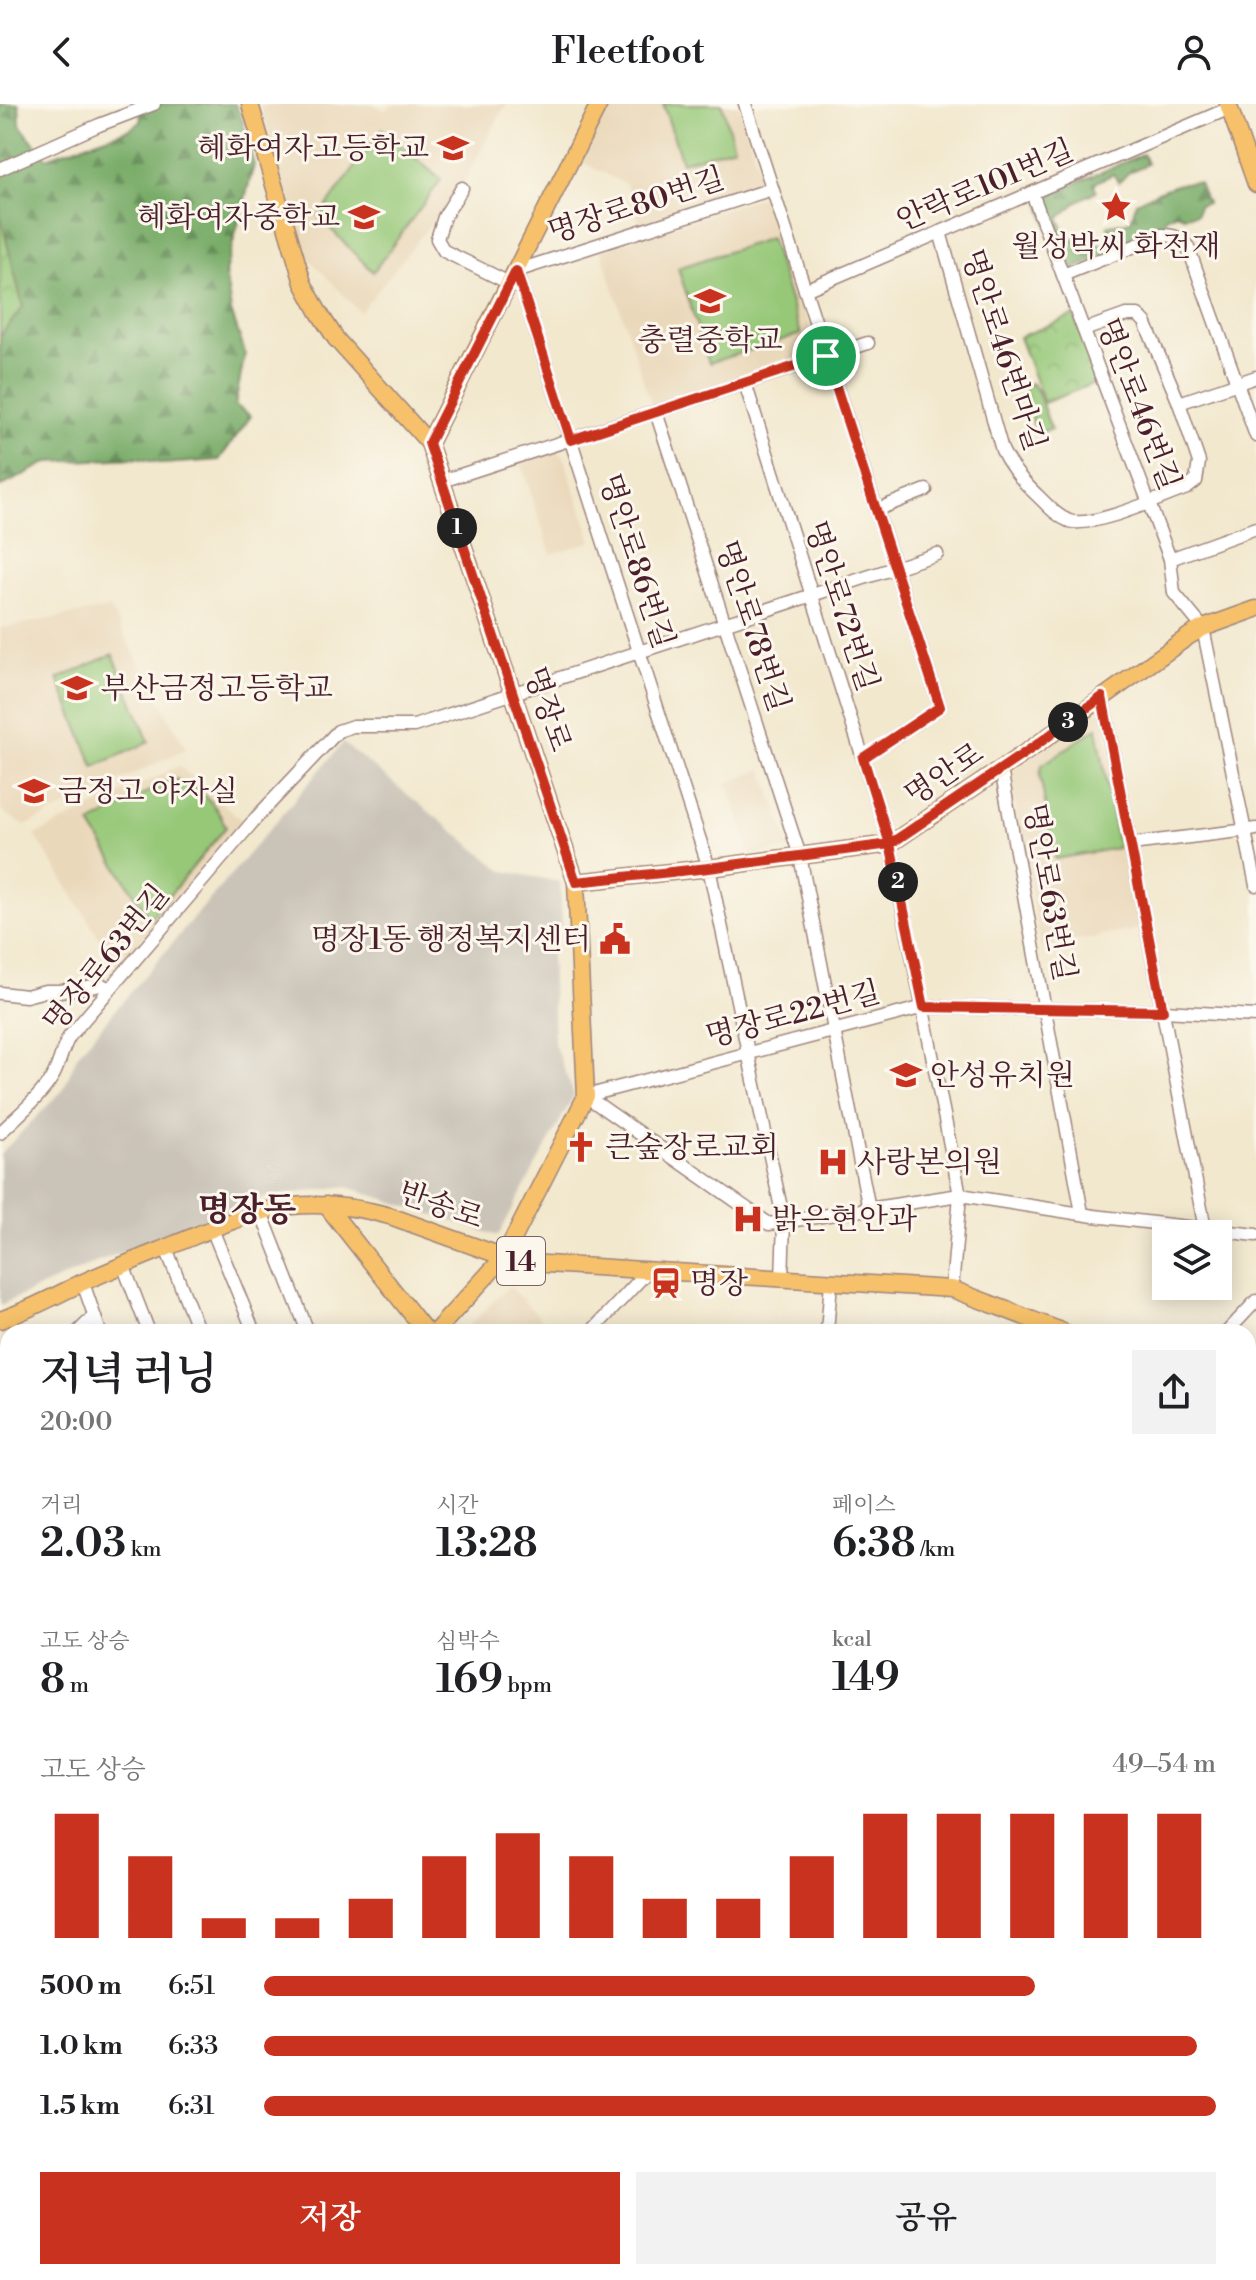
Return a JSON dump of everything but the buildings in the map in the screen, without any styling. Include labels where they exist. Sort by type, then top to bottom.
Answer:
[{"type":"main road","points":[[250,104],[294,234],[303,283],[336,339],[429,443],[599,104]]},
{"type":"main road","points":[[1229,106],[1252,157],[1256,184]]},
{"type":"main road","name":"명장로","points":[[429,443],[576,882],[586,1096],[504,1257],[442,1324]]},
{"type":"main road","name":"명안로","points":[[576,882],[890,844],[1203,628],[1256,609]]},
{"type":"main road","points":[[326,1205],[420,1324]]},
{"type":"main road","name":"반송로","points":[[0,1320],[212,1229],[261,1212],[290,1206],[326,1205],[390,1216],[504,1257],[530,1263],[952,1289],[1043,1324]]},
{"type":"street","points":[[0,169],[154,104]]},
{"type":"street","points":[[745,104],[940,707],[863,758]]},
{"type":"street","name":"안락로101번길","points":[[805,290],[1229,106]]},
{"type":"street","points":[[462,188],[444,217],[437,239],[444,251],[512,277]]},
{"type":"street","name":"명장로80번길","points":[[512,277],[772,189]]},
{"type":"street","name":"명안로46번길","points":[[1032,193],[1170,559],[1174,593],[1203,628]]},
{"type":"street","name":"명안로46번마길","points":[[940,232],[1002,450],[1009,463],[1045,504],[1071,522],[1089,523],[1148,502]]},
{"type":"street","points":[[1063,275],[1162,235],[1181,239],[1188,247],[1256,436]]},
{"type":"street","name":"명안로86번길","points":[[512,277],[571,440],[709,868],[784,1222],[782,1279]]},
{"type":"street","points":[[1084,330],[1126,315],[1138,315],[1150,329],[1179,403],[1199,462],[1196,481],[1187,488],[1148,502]]},
{"type":"street","points":[[442,481],[868,343]]},
{"type":"street","points":[[1179,403],[1256,377]]},
{"type":"street","name":"명안로72번길","points":[[745,383],[890,844],[960,1195],[952,1289]]},
{"type":"street","name":"명안로78번길","points":[[656,412],[800,856],[869,1209]]},
{"type":"street","points":[[876,510],[926,490]]},
{"type":"street","points":[[1170,559],[1256,528]]},
{"type":"street","name":"명장로63번길","points":[[0,1133],[46,1085],[55,1072],[69,1037],[256,818],[338,731],[353,726],[414,726],[937,554]]},
{"type":"street","points":[[1203,628],[1250,830],[1256,885]]},
{"type":"street","points":[[1102,697],[1203,1220]]},
{"type":"street","name":"명안로63번길","points":[[1001,769],[1082,1213]]},
{"type":"street","points":[[1131,844],[1250,830]]},
{"type":"street","points":[[0,993],[26,996],[102,985],[110,989]]},
{"type":"street","name":"명장로22번길","points":[[586,1096],[924,1007],[1163,1011],[1256,1016]]},
{"type":"street","points":[[586,1096],[769,1224],[960,1195],[1152,1222]]},
{"type":"street","points":[[261,1212],[305,1324]]},
{"type":"street","points":[[212,1229],[251,1324]]},
{"type":"street","points":[[1232,1232],[1256,1235]]},
{"type":"street","points":[[166,1248],[196,1324]]},
{"type":"street","points":[[123,1265],[146,1324]]},
{"type":"street","points":[[598,1324],[649,1270]]},
{"type":"street","points":[[828,1324],[831,1282]]},
{"type":"street","points":[[83,1283],[97,1324]]},
{"type":"street","points":[[1234,1324],[1256,1301]]},
{"type":"street","points":[[86,1324],[94,1316]]},
{"type":"shaded area","name":"혜화여자중학교","points":[[260,104],[375,104],[384,110],[393,104],[506,104],[462,185],[360,312],[299,248]]},
{"type":"shaded area","points":[[607,104],[738,104],[762,180],[759,186],[640,225],[626,184],[579,161]]},
{"type":"shaded area","name":"충렬중학교","points":[[767,195],[818,352],[652,407],[601,250]]},
{"type":"shaded area","points":[[558,452],[563,455],[592,541],[551,554],[521,464]]},
{"type":"shaded area","name":"부산금정고등학교","points":[[110,608],[186,749],[25,826],[0,810],[0,628]]},
{"type":"shaded area","points":[[1095,711],[1102,713],[1140,929],[1041,947],[1009,772]]},
{"type":"shaded area","points":[[343,743],[503,871],[560,882],[562,926],[550,928],[554,1044],[574,1095],[498,1236],[345,1186],[261,1198],[102,1260],[0,1305],[0,1154],[63,1090],[78,1054]]},
{"type":"shaded area","points":[[179,766],[243,821],[118,967],[35,835]]},
{"type":"shaded area","points":[[763,769],[790,848],[751,856],[728,783]]},
{"type":"shaded area","points":[[509,1286],[546,1324],[471,1324]]},
{"type":"green space","points":[[0,104],[19,104],[20,125],[46,158],[130,129],[141,122],[139,104],[235,104],[254,165],[225,272],[231,311],[245,353],[235,405],[251,416],[219,460],[163,464],[137,458],[48,462],[0,487],[0,336],[23,307],[0,215]]},
{"type":"green space","points":[[663,104],[722,104],[734,147],[682,162]]},
{"type":"green space","points":[[382,129],[441,180],[373,272],[319,217]]},
{"type":"green space","points":[[1143,154],[1147,164],[1128,173],[1119,182],[1113,174],[1094,183],[1096,191],[1078,201],[1059,218],[1066,236],[1103,245],[1106,243],[1108,225],[1131,221],[1136,202],[1184,183],[1199,183],[1207,203],[1199,205],[1197,214],[1184,216],[1177,213],[1166,218],[1166,230],[1064,273],[1042,210],[1041,198]]},
{"type":"green space","points":[[0,215],[23,307],[0,336]]},
{"type":"green space","points":[[770,238],[801,334],[709,363],[678,268]]},
{"type":"green space","points":[[1074,315],[1098,382],[1044,403],[1019,337]]},
{"type":"green space","points":[[1031,383],[1037,390],[1051,429],[1036,434],[1023,387]]},
{"type":"green space","points":[[113,654],[149,742],[94,767],[58,679]]},
{"type":"green space","points":[[1097,728],[1118,848],[1055,859],[1040,775],[1042,765]]},
{"type":"green space","points":[[173,778],[206,796],[226,827],[150,919],[90,824]]},
{"type":"place","name":"혜화여자고등학교","points":[[453,148]]},
{"type":"place","name":"월성박씨 화전재","points":[[1116,207]]},
{"type":"place","name":"혜화여자중학교","points":[[364,217]]},
{"type":"place","name":"충렬중학교","points":[[710,301]]},
{"type":"place","name":"부산금정고등학교","points":[[77,688]]},
{"type":"place","name":"금정고 야자실","points":[[34,791]]},
{"type":"place","name":"명장1동 행정복지센터","points":[[615,939]]},
{"type":"place","name":"안성유치원","points":[[906,1075]]},
{"type":"place","name":"큰숲장로교회","points":[[581,1147]]},
{"type":"place","name":"사랑본의원","points":[[833,1162]]},
{"type":"place","name":"밝은현안과","points":[[748,1219]]},
{"type":"place","name":"명장","points":[[666,1283]]},
{"type":"district","name":"명장동","points":[[247,1209]]},
{"type":"route","points":[[826,356],[571,440],[516,271],[429,443],[576,882],[890,844],[924,1007],[1163,1011],[1102,697],[890,844],[863,758],[940,707],[826,356]]}]
